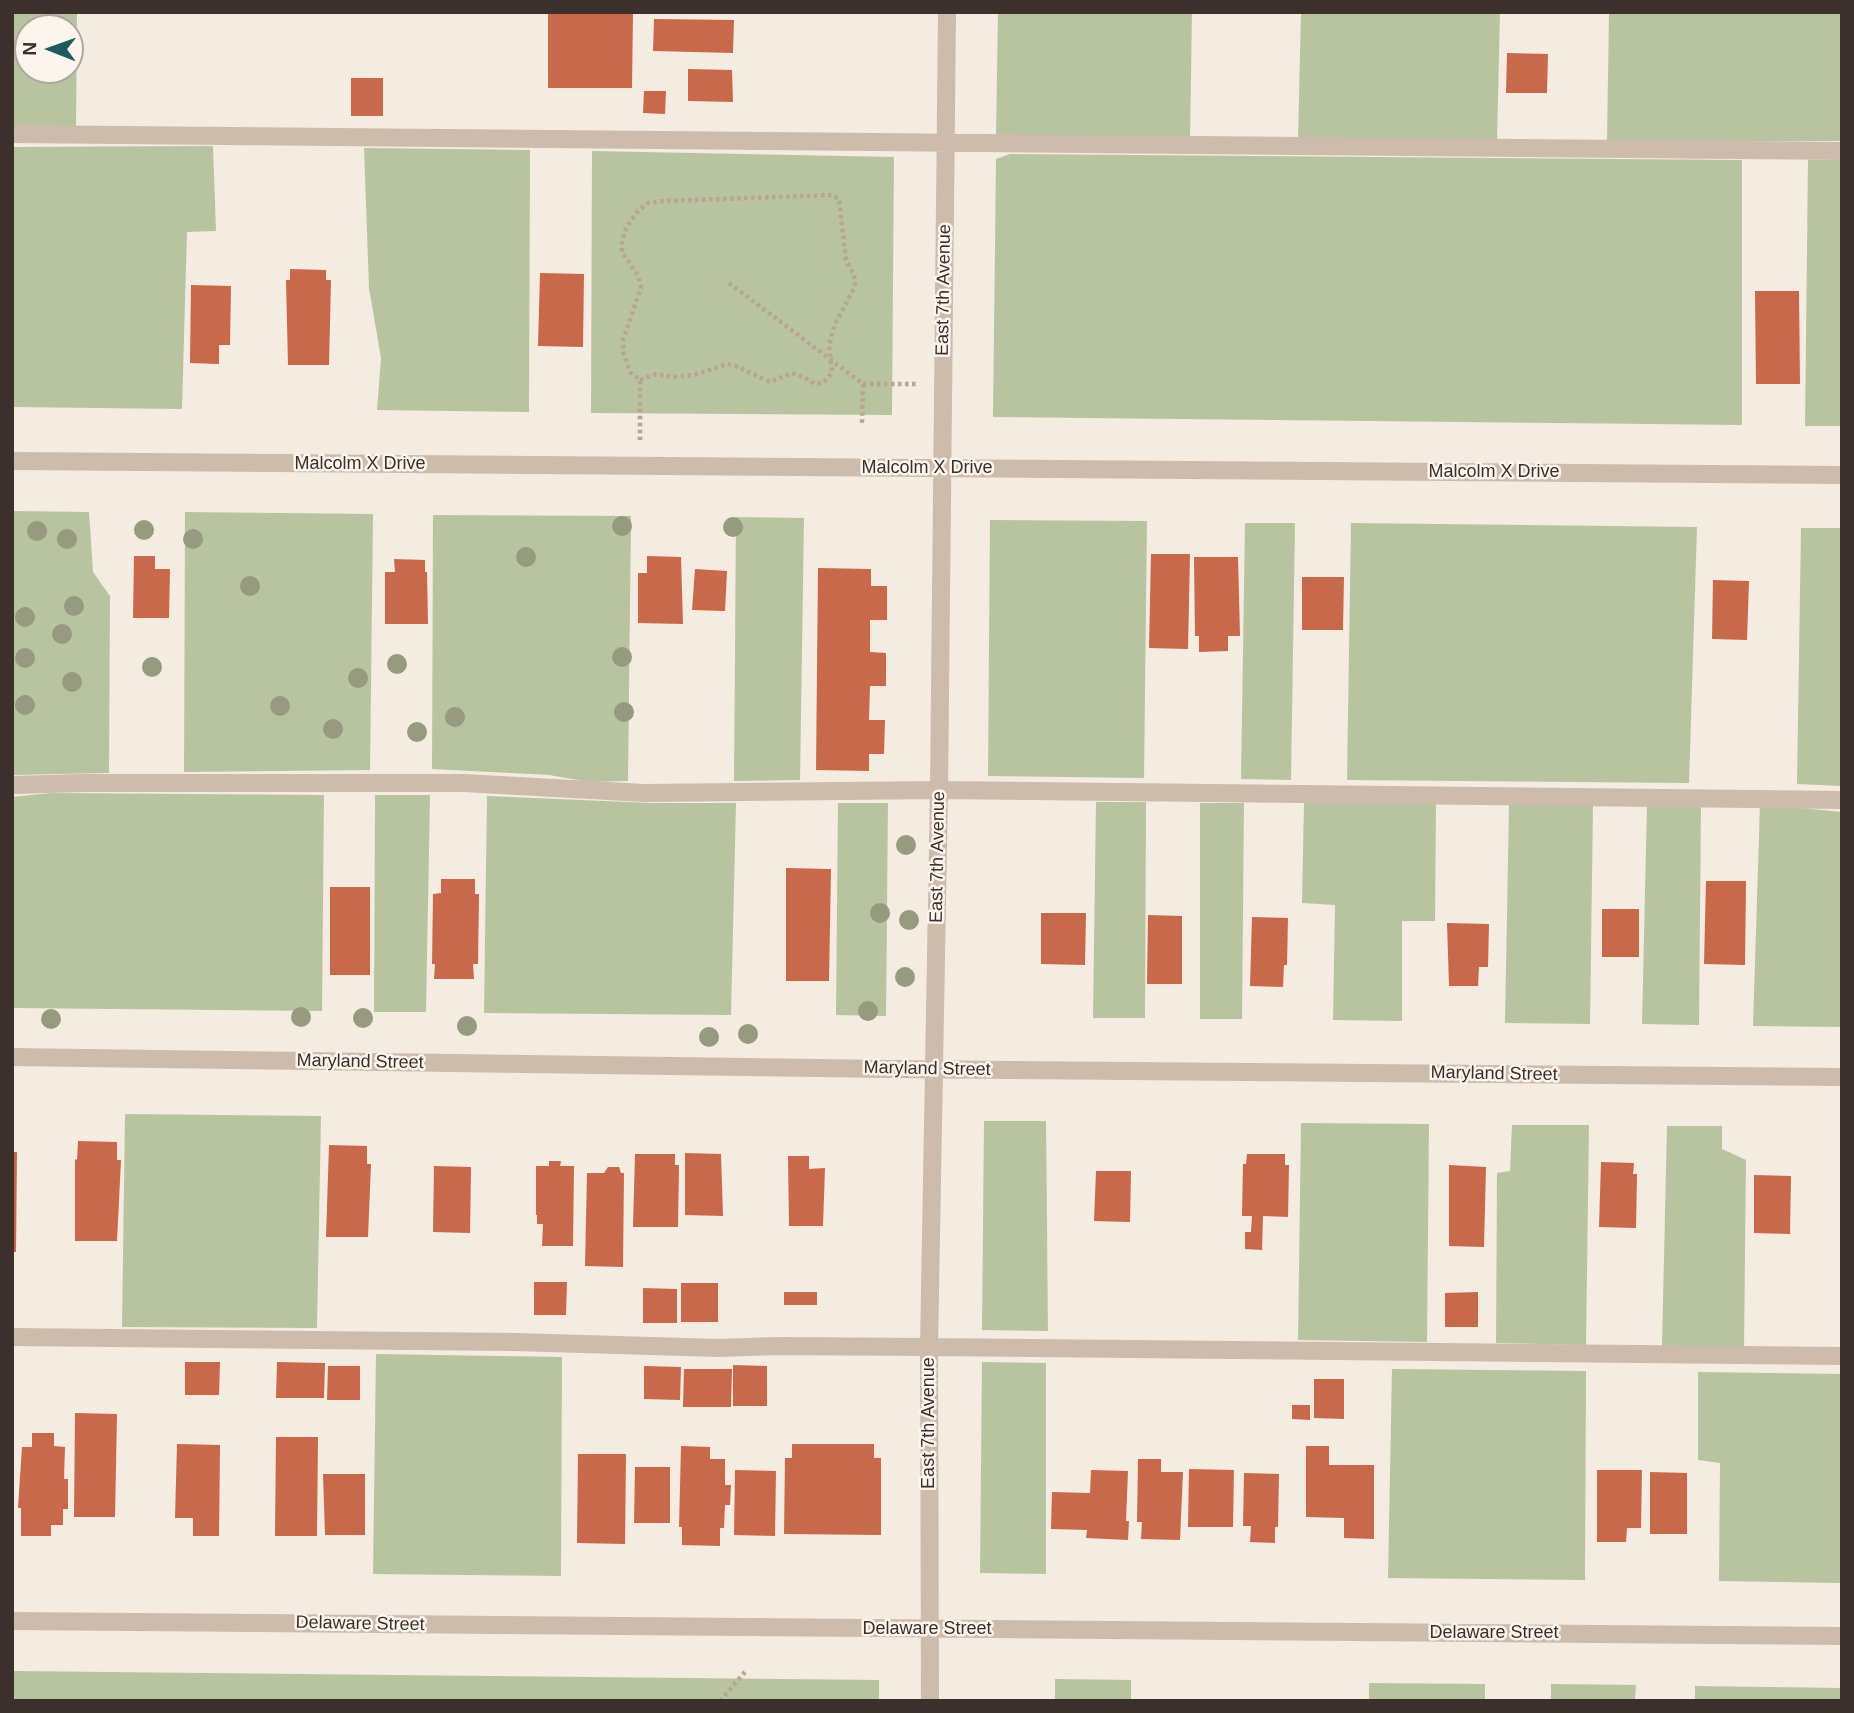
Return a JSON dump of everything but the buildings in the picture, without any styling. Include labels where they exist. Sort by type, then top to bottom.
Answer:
[{"type":"street","name":"East 7th Avenue","points":[[930,1701],[929,1346],[939,790],[947,12]]},
{"type":"street","points":[[12,134],[1842,151]]},
{"type":"street","name":"Malcolm X Drive","points":[[12,461],[1842,475]]},
{"type":"street","points":[[12,785],[464,783],[644,793],[939,790],[1842,800]]},
{"type":"street","name":"Maryland Street","points":[[12,1057],[1842,1077]]},
{"type":"street","points":[[12,1337],[515,1342],[719,1348],[929,1346],[1842,1356]]},
{"type":"street","name":"Delaware Street","points":[[12,1621],[1842,1636]]},
{"type":"path","points":[[639,380],[656,374],[673,377],[694,374],[727,365],[736,366],[770,382],[792,373],[815,384],[822,383],[832,373],[829,345],[834,326],[855,286],[854,275],[846,260],[839,198],[832,195],[648,203],[631,220],[622,242],[622,252],[638,276],[641,287],[623,340],[625,362],[630,372],[639,380],[640,466]]},
{"type":"path","points":[[729,283],[863,384],[943,384]]},
{"type":"path","points":[[862,423],[863,384]]},
{"type":"path","points":[[720,1701],[745,1672]]},
{"type":"green space","points":[[12,12],[77,12],[14,14],[14,84],[76,84],[76,127],[12,127]]},
{"type":"green space","points":[[998,12],[1192,12],[1190,139],[996,136]]},
{"type":"green space","points":[[1301,12],[1500,12],[1497,142],[1298,140]]},
{"type":"green space","points":[[1609,12],[1842,12],[1842,141],[1607,142]]},
{"type":"green space","points":[[213,146],[216,231],[187,232],[182,409],[12,407],[12,147]]},
{"type":"green space","points":[[364,148],[530,150],[529,412],[377,410],[381,358],[369,288]]},
{"type":"green space","points":[[592,151],[894,157],[892,415],[591,413]]},
{"type":"green space","points":[[1010,154],[1742,160],[1742,425],[993,417],[996,159]]},
{"type":"green space","points":[[1808,160],[1842,160],[1842,426],[1805,426]]},
{"type":"green space","points":[[12,511],[89,512],[93,572],[110,596],[109,773],[12,775]]},
{"type":"green space","points":[[185,512],[373,514],[370,770],[184,772]]},
{"type":"green space","points":[[433,515],[631,516],[628,781],[589,782],[549,775],[432,769]]},
{"type":"green space","points":[[736,517],[804,518],[800,780],[734,781]]},
{"type":"green space","points":[[990,520],[1147,521],[1144,778],[988,776]]},
{"type":"green space","points":[[1245,523],[1295,523],[1291,780],[1241,779]]},
{"type":"green space","points":[[1351,523],[1697,527],[1689,783],[1347,780]]},
{"type":"green space","points":[[1801,528],[1842,528],[1842,786],[1797,784]]},
{"type":"green space","points":[[51,793],[324,795],[322,1011],[12,1008],[12,797]]},
{"type":"green space","points":[[375,795],[430,795],[426,1012],[374,1012]]},
{"type":"green space","points":[[487,796],[652,803],[736,803],[731,1015],[484,1013]]},
{"type":"green space","points":[[1096,802],[1146,802],[1145,1018],[1093,1018]]},
{"type":"green space","points":[[838,803],[888,803],[886,1016],[836,1015]]},
{"type":"green space","points":[[1200,803],[1244,803],[1242,1019],[1200,1019]]},
{"type":"green space","points":[[1304,803],[1436,803],[1435,921],[1402,921],[1402,1021],[1333,1020],[1335,905],[1302,903]]},
{"type":"green space","points":[[1509,804],[1593,804],[1590,1024],[1505,1023]]},
{"type":"green space","points":[[1647,804],[1701,804],[1699,1025],[1642,1024]]},
{"type":"green space","points":[[1760,804],[1842,812],[1842,1027],[1753,1026]]},
{"type":"green space","points":[[125,1114],[321,1116],[317,1328],[122,1327]]},
{"type":"green space","points":[[984,1121],[1046,1121],[1048,1331],[982,1330]]},
{"type":"green space","points":[[1301,1123],[1429,1124],[1427,1342],[1298,1340]]},
{"type":"green space","points":[[1512,1125],[1589,1125],[1586,1345],[1496,1343],[1497,1173],[1510,1171]]},
{"type":"green space","points":[[1667,1126],[1722,1126],[1722,1149],[1746,1160],[1744,1347],[1662,1346]]},
{"type":"green space","points":[[376,1354],[562,1357],[561,1576],[373,1574]]},
{"type":"green space","points":[[982,1362],[1046,1363],[1046,1574],[980,1573]]},
{"type":"green space","points":[[1392,1369],[1586,1371],[1585,1580],[1388,1578]]},
{"type":"green space","points":[[1698,1372],[1842,1374],[1842,1583],[1719,1581],[1720,1463],[1698,1460]]},
{"type":"green space","points":[[12,1671],[879,1680],[879,1701],[12,1701]]},
{"type":"green space","points":[[1055,1679],[1131,1680],[1131,1701],[1055,1701]]},
{"type":"green space","points":[[1369,1683],[1485,1684],[1485,1701],[1369,1701]]},
{"type":"green space","points":[[1551,1684],[1636,1685],[1635,1701],[1551,1701]]},
{"type":"green space","points":[[1695,1686],[1842,1688],[1842,1701],[1695,1701]]}]
